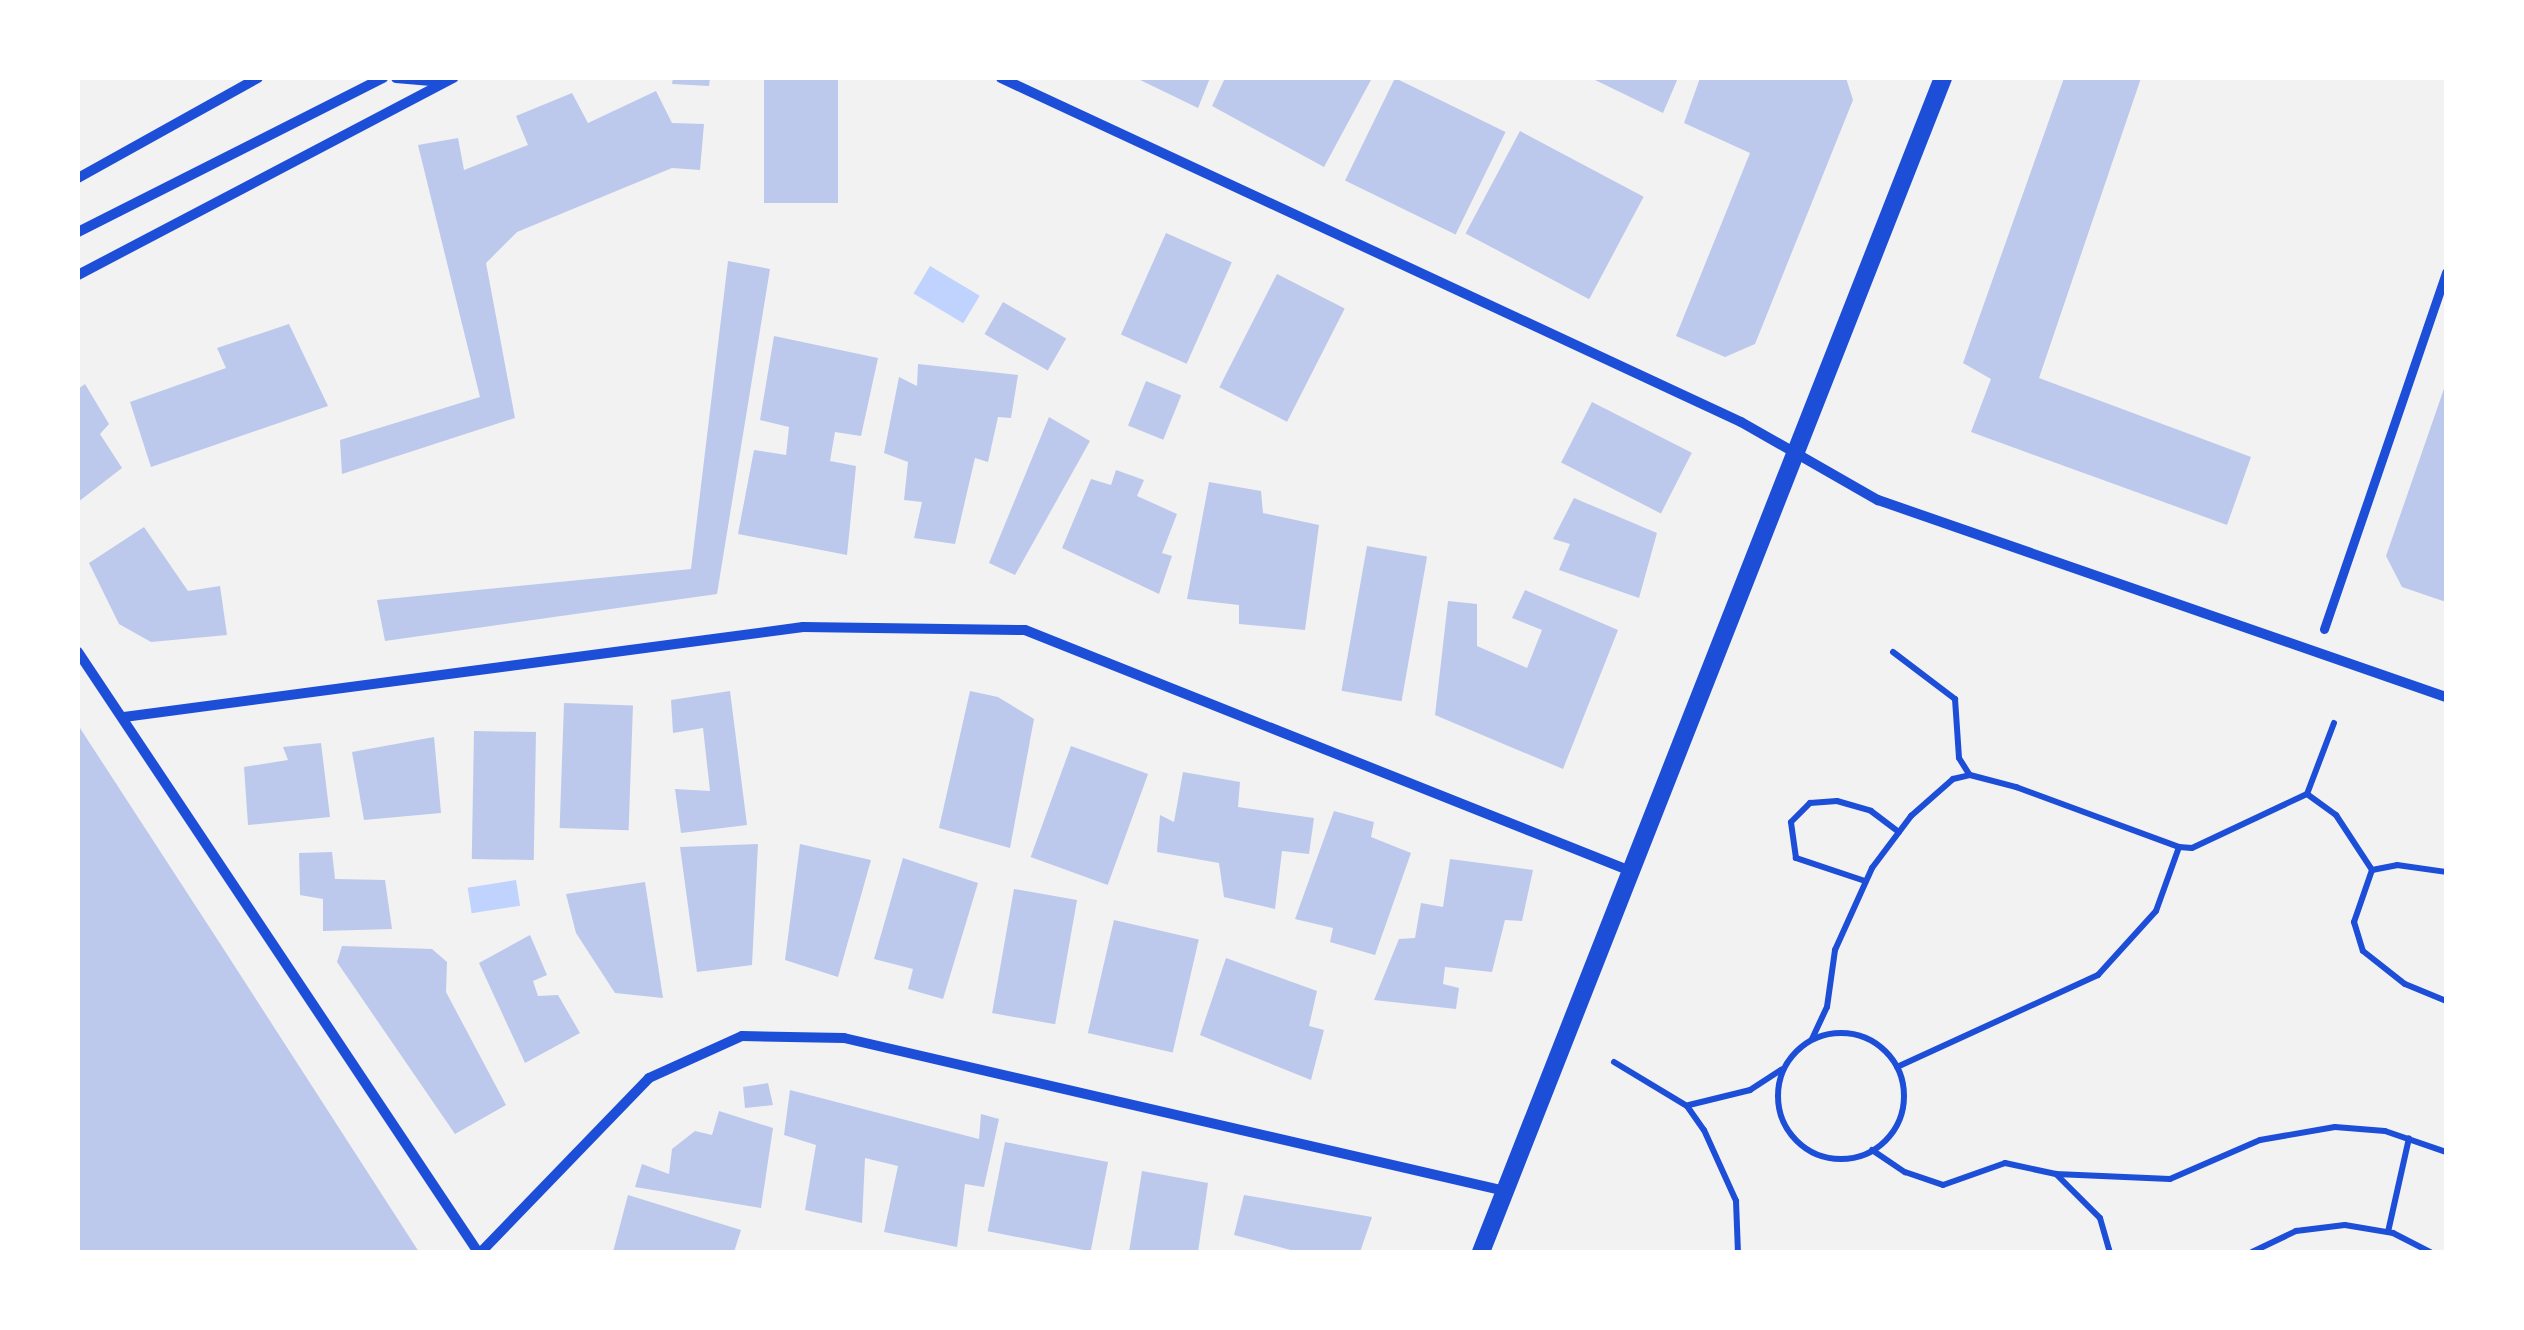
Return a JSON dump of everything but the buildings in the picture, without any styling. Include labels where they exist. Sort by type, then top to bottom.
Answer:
[{"type":"street","points":[[78,178],[258,78]]},
{"type":"street","points":[[78,232],[383,78]]},
{"type":"street","points":[[396,78],[449,80]]},
{"type":"street","points":[[1000,78],[1800,454],[1878,500],[2446,697]]},
{"type":"street","points":[[1480,1252],[1800,454],[1943,78]]},
{"type":"street","points":[[78,275],[449,80]]},
{"type":"street","points":[[2324,629],[2446,272]]},
{"type":"street","points":[[124,717],[803,627],[1025,630],[1633,872]]},
{"type":"street","points":[[78,652],[480,1252],[648,1078],[742,1036],[844,1038],[1505,1191]]},
{"type":"path","points":[[1893,652],[1955,699],[1959,758],[1970,775]]},
{"type":"path","points":[[1688,1106],[1750,1090],[1785,1066],[1812,1039],[1827,1008],[1834,950],[1865,882],[1899,832],[1930,796],[1953,778],[1970,775],[2178,847],[2192,848],[2307,794],[2334,722]]},
{"type":"path","points":[[2307,794],[2336,816],[2372,870]]},
{"type":"path","points":[[1865,882],[1796,858],[1790,822],[1810,803],[1837,801],[1871,811],[1899,832]]},
{"type":"path","points":[[1897,1067],[2098,975],[2156,911],[2178,847]]},
{"type":"path","points":[[2372,870],[2397,865],[2446,872]]},
{"type":"path","points":[[2372,870],[2354,922],[2363,951],[2405,984],[2446,1001]]},
{"type":"path","points":[[1785,1066],[1778,1104],[1794,1139],[1828,1158],[1872,1150],[1896,1126],[1903,1107],[1897,1067],[1868,1039],[1831,1033],[1812,1039]]},
{"type":"path","points":[[1614,1062],[1688,1106],[1736,1201],[1738,1252]]},
{"type":"path","points":[[1872,1150],[1904,1172],[1943,1185],[2005,1163],[2056,1174],[2170,1179],[2260,1140],[2309,1129],[2372,1129],[2446,1152]]},
{"type":"path","points":[[2388,1232],[2409,1138]]},
{"type":"path","points":[[2056,1174],[2100,1218],[2110,1252]]},
{"type":"path","points":[[2252,1252],[2320,1226],[2388,1232],[2430,1252]]},
{"type":"water","points":[[930,266],[980,296],[963,323],[914,293]]},
{"type":"water","points":[[516,880],[520,906],[472,913],[468,888]]}]
